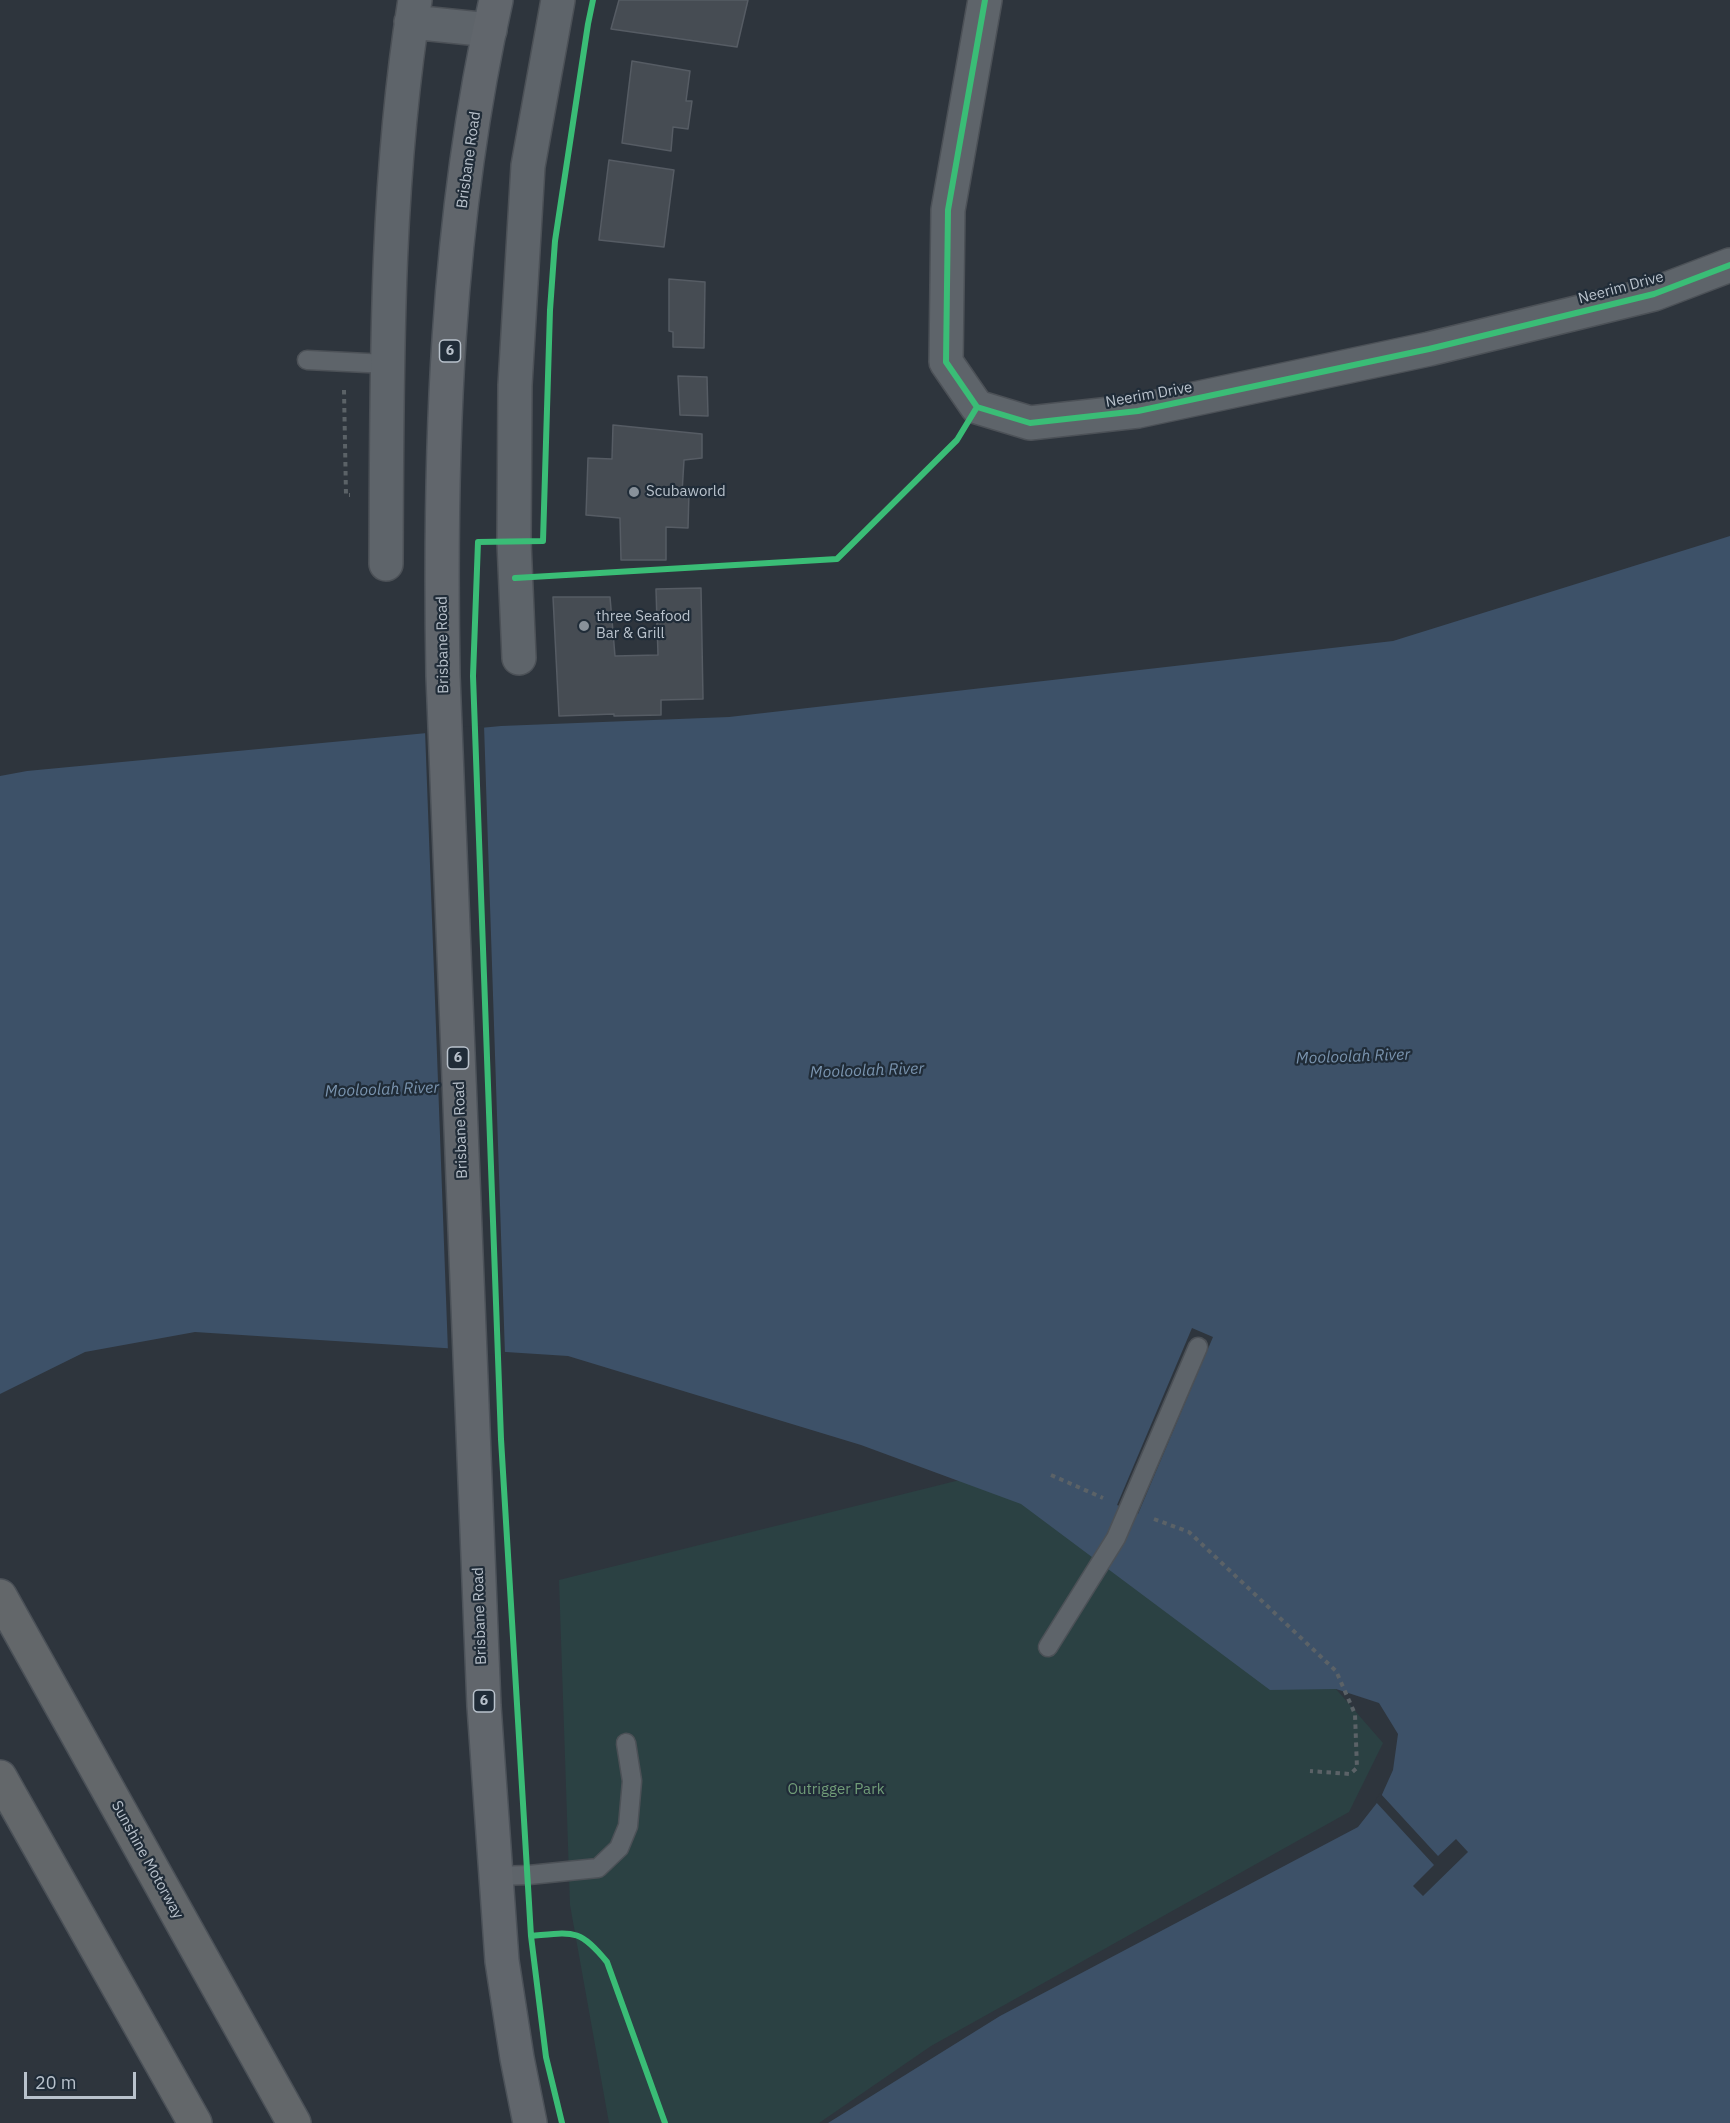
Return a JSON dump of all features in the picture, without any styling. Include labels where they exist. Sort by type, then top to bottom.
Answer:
[{"type":"highway","name":"Sunshine Motorway","points":[[0,1596],[294,2123]]},
{"type":"highway","points":[[0,1777],[195,2123]]},
{"type":"main road","name":"Brisbane Road","points":[[493,15],[471,136],[462,207],[446,396],[441,549],[443,676],[484,1694],[502,1961],[530,2123]]},
{"type":"street","points":[[519,658],[514,542],[515,385],[519,316],[528,166],[558,0]]},
{"type":"street","name":"Neerim Drive","points":[[985,0],[948,210],[946,362],[976,407],[1030,423],[1138,411],[1429,349],[1642,297],[1730,265]]},
{"type":"street","name":"Brisbane Road","points":[[386,564],[387,364],[397,145],[413,11],[493,15]]},
{"type":"lane","points":[[307,360],[387,364]]},
{"type":"lane","points":[[1048,1647],[1116,1538],[1198,1347]]},
{"type":"lane","points":[[495,1876],[598,1868],[619,1848],[628,1826],[632,1781],[626,1743]]},
{"type":"path","points":[[1052,1475],[1108,1500]]},
{"type":"path","points":[[1148,1517],[1189,1532],[1336,1671],[1355,1714],[1357,1768],[1350,1774],[1310,1771]]},
{"type":"green space","name":"Outrigger Park","points":[[1060,1455],[1175,1504],[1383,1743],[1349,1812],[931,2046],[819,2123],[609,2123],[570,1905],[559,1580]]},
{"type":"water","name":"Mooloolah River","points":[[1730,536],[1730,2123],[828,2123],[1000,2016],[1358,1827],[1380,1799],[1393,1770],[1398,1734],[1379,1703],[1336,1689],[1270,1690],[1021,1504],[861,1445],[568,1356],[195,1332],[85,1352],[0,1394],[0,776],[27,771],[501,726],[729,717],[1393,641]]},
{"type":"pier","points":[[484,725],[505,1355],[448,1352],[425,730]]},
{"type":"pier","points":[[1192,1328],[1213,1337],[1138,1514],[1117,1505]]},
{"type":"pier","points":[[1380,1793],[1438,1856],[1456,1839],[1468,1852],[1423,1896],[1413,1886],[1434,1865],[1375,1801]]},
{"type":"building","points":[[619,0],[748,0],[737,47],[611,29]]},
{"type":"building","points":[[632,61],[690,71],[686,101],[692,101],[688,129],[673,127],[671,151],[622,143]]},
{"type":"building","points":[[609,160],[674,170],[664,247],[599,240]]},
{"type":"building","points":[[669,279],[705,282],[704,348],[673,347],[673,332],[669,331]]},
{"type":"building","points":[[678,376],[707,377],[708,416],[680,415]]},
{"type":"building","name":"Scubaworld","points":[[613,425],[702,434],[702,458],[684,460],[682,493],[689,492],[688,528],[666,527],[666,560],[621,560],[620,518],[586,515],[588,458],[612,459]]},
{"type":"building","name":"three Seafood Bar & Grill","points":[[701,588],[703,699],[661,700],[661,715],[559,716],[553,597],[610,597],[615,656],[658,655],[656,589]]},
{"type":"cycle path","points":[[562,2123],[546,2057],[531,1936],[501,1439],[473,676],[478,542],[543,541],[550,310],[555,241],[593,0]]},
{"type":"cycle path","points":[[985,0],[948,210],[946,362],[977,407],[1030,423],[1138,411],[1429,349],[1654,294],[1730,265]]},
{"type":"cycle path","points":[[515,578],[837,559],[957,440],[977,407]]},
{"type":"cycle path","points":[[531,1936],[574,1935],[589,1943],[607,1962],[665,2123]]},
{"type":"place","name":"Scubaworld","points":[[634,492]]},
{"type":"place","name":"three Seafood Bar & Grill","points":[[584,626]]}]
